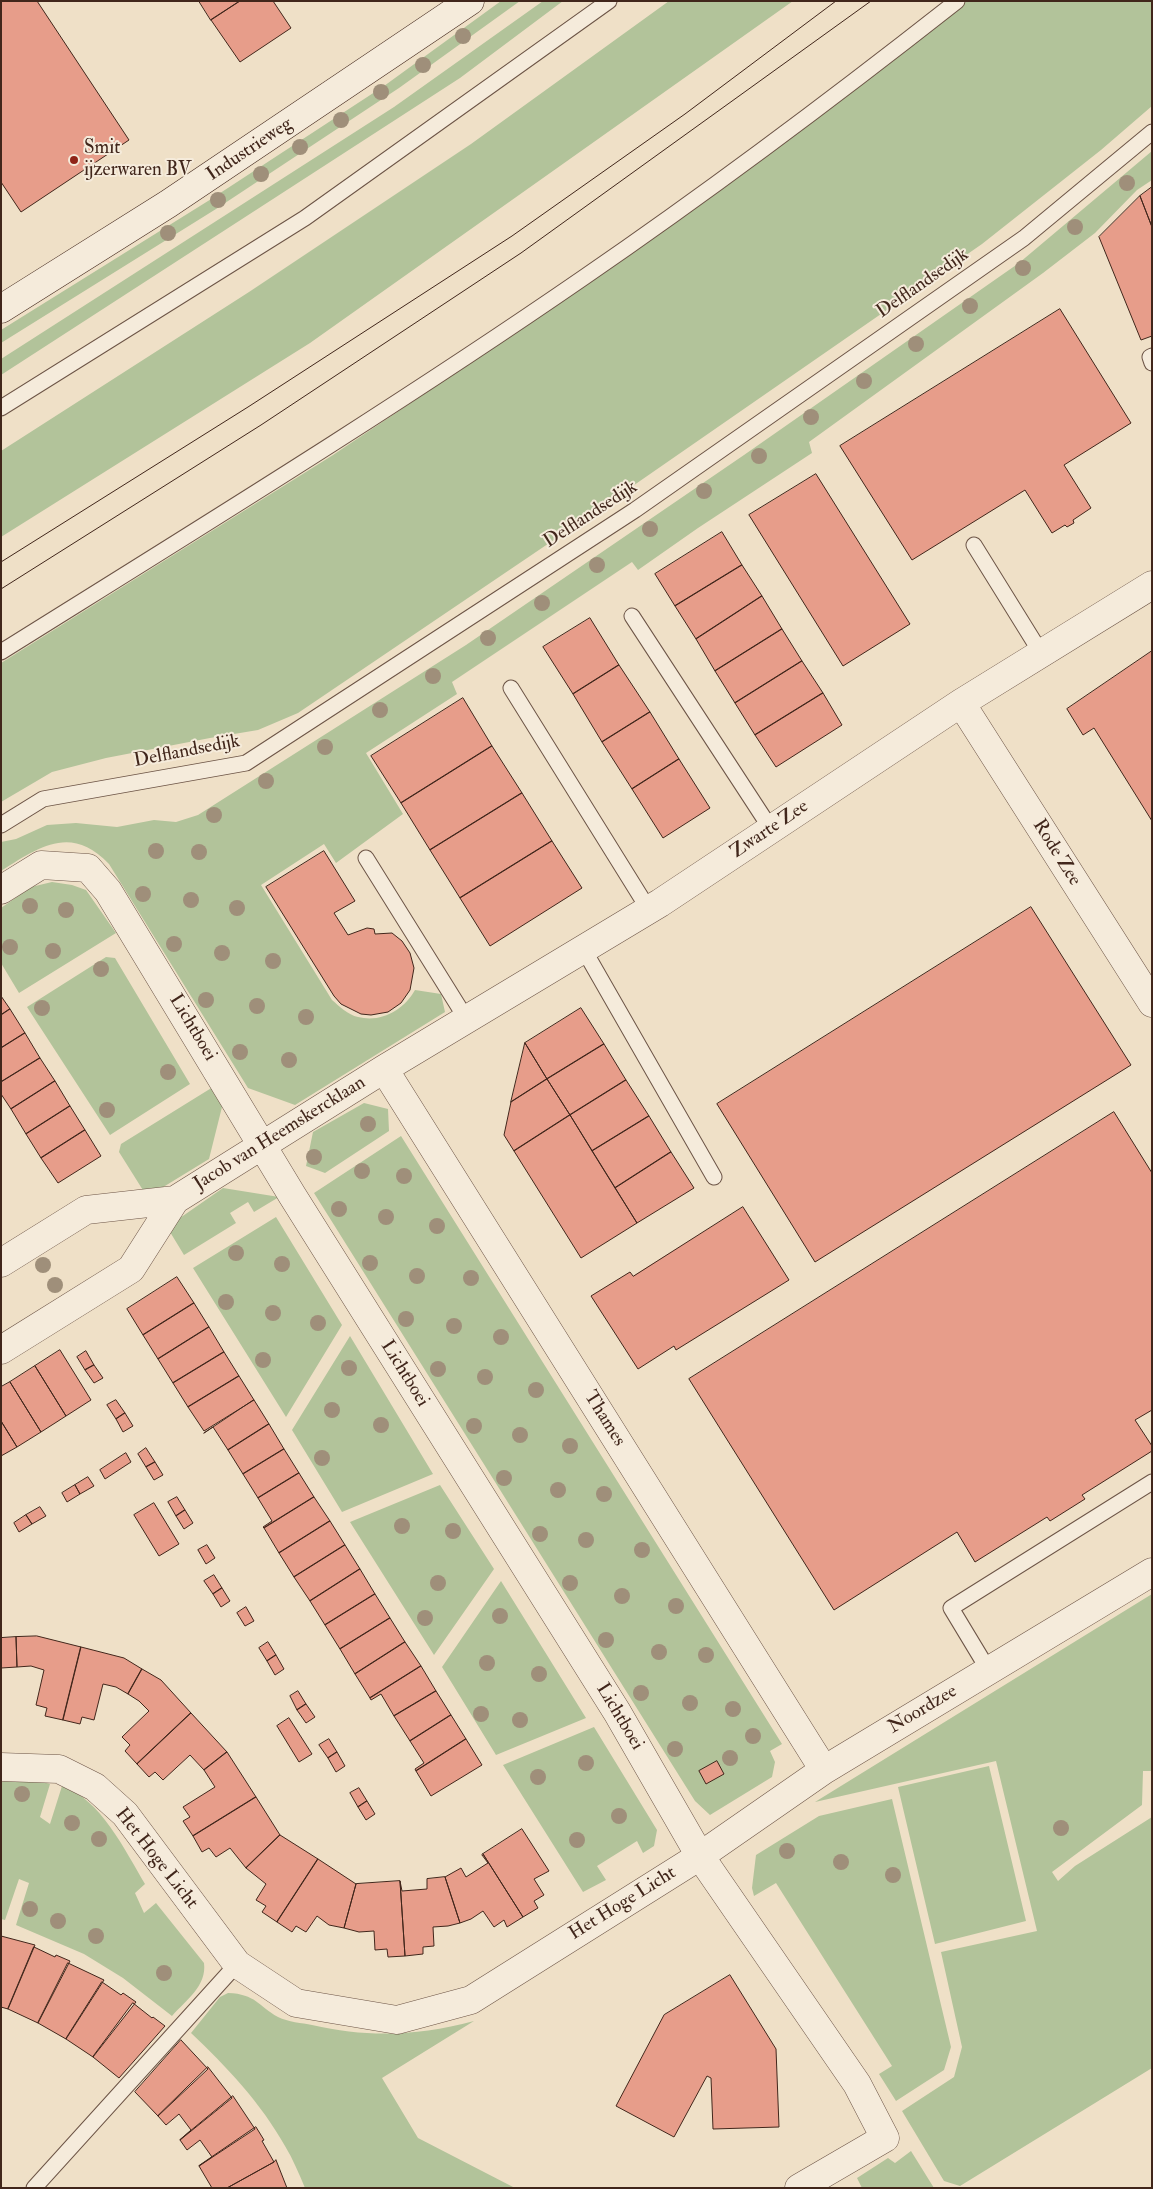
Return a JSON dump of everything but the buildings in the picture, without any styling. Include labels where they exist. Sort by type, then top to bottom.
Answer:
[{"type":"street","name":"Industrieweg","points":[[1,309],[176,199],[470,1]]},
{"type":"street","name":"Zwarte Zee","points":[[384,1069],[649,910],[961,702],[1152,584]]},
{"type":"street","name":"Rode Zee","points":[[961,702],[1152,1003]]},
{"type":"street","name":"Lichtboei","points":[[1,890],[41,865],[88,868],[108,891],[262,1146],[462,1468],[612,1704],[700,1856]]},
{"type":"street","name":"Jacob van Heemskercklaan","points":[[1,1262],[86,1210],[175,1200],[384,1069]]},
{"type":"street","name":"Thames","points":[[384,1069],[824,1770]]},
{"type":"street","name":"Jacob van Heemskercklaan","points":[[1,1350],[131,1269],[175,1200]]},
{"type":"street","name":"Noordzee","points":[[700,1856],[824,1770],[1152,1572]]},
{"type":"street","name":"Het Hoge Licht","points":[[1,1767],[59,1769],[95,1787],[125,1814],[237,1964],[296,2003],[397,2020],[471,2000],[700,1856]]},
{"type":"street","points":[[700,1856],[857,2084],[885,2138],[799,2188]]},
{"type":"lane","points":[[1,408],[305,218],[609,1]]},
{"type":"lane","points":[[1,652],[421,387],[582,278],[748,161],[957,1]]},
{"type":"lane","name":"Delflandsedijk","points":[[1,825],[43,799],[246,764],[660,493],[1024,238],[1152,132]]},
{"type":"lane","points":[[1152,356],[1150,357],[1152,363]]},
{"type":"lane","points":[[974,545],[1041,653]]},
{"type":"lane","points":[[632,616],[771,829]]},
{"type":"lane","points":[[511,688],[649,910]]},
{"type":"lane","points":[[366,858],[468,1020]]},
{"type":"lane","points":[[584,950],[714,1177]]},
{"type":"lane","points":[[989,1671],[951,1608],[1152,1482]]},
{"type":"lane","points":[[34,2188],[237,1964]]},
{"type":"green space","points":[[501,1],[520,1],[399,88],[216,209],[1,343],[1,330],[208,201],[384,86]]},
{"type":"green space","points":[[543,1],[563,1],[460,78],[1,375],[1,359],[394,107]]},
{"type":"green space","points":[[669,1],[793,1],[310,343],[1,537],[1,451],[249,292],[471,144]]},
{"type":"green space","points":[[967,1],[1152,1],[1152,106],[1101,150],[982,244],[601,508],[298,713],[258,730],[106,758],[52,772],[1,802],[1,663],[333,455],[572,295],[785,142]]},
{"type":"green space","points":[[1152,151],[1152,180],[1137,190],[1095,233],[1043,273],[809,442],[812,453],[638,570],[632,562],[452,682],[457,694],[366,753],[403,814],[336,863],[324,844],[261,885],[332,1000],[347,1012],[354,1016],[367,1018],[383,1016],[405,1004],[415,990],[441,994],[445,1012],[295,1105],[248,1088],[109,864],[95,852],[81,845],[68,842],[55,844],[29,854],[1,871],[1,842],[16,839],[47,825],[76,823],[117,827],[154,820],[176,822],[198,815],[466,645],[744,455],[1019,263]]},
{"type":"green space","points":[[52,882],[72,885],[86,890],[116,933],[19,993],[1,963],[1,908],[31,887]]},
{"type":"green space","points":[[106,957],[115,958],[190,1084],[110,1135],[27,1007]]},
{"type":"green space","points":[[213,1087],[223,1103],[209,1159],[160,1189],[146,1195],[119,1152],[121,1144]]},
{"type":"green space","points":[[364,1103],[388,1109],[389,1131],[325,1173],[306,1166],[313,1132]]},
{"type":"green space","points":[[401,1136],[782,1744],[770,1751],[775,1762],[772,1777],[710,1815],[695,1801],[314,1193]]},
{"type":"green space","points":[[223,1188],[279,1197],[254,1212],[248,1202],[230,1213],[236,1223],[184,1255],[167,1227]]},
{"type":"green space","points":[[276,1217],[342,1325],[286,1417],[193,1268]]},
{"type":"green space","points":[[350,1336],[433,1474],[342,1512],[292,1430]]},
{"type":"green space","points":[[440,1485],[494,1569],[434,1655],[350,1522]]},
{"type":"green space","points":[[501,1581],[586,1718],[496,1755],[442,1667]]},
{"type":"green space","points":[[1152,1594],[1152,1771],[1143,1771],[1142,1805],[1052,1872],[1058,1881],[1075,1866],[1152,1817],[1152,2068],[960,2186],[944,2181],[902,2111],[954,2077],[962,2047],[941,1952],[1037,1931],[996,1761],[815,1802]]},
{"type":"green space","points":[[594,1727],[657,1830],[654,1846],[643,1853],[637,1841],[597,1866],[606,1880],[583,1892],[503,1765]]},
{"type":"green space","points":[[989,1766],[1026,1921],[935,1944],[898,1787]]},
{"type":"green space","points":[[11,1779],[35,1780],[50,1784],[40,1817],[50,1824],[62,1786],[76,1792],[88,1802],[111,1828],[145,1884],[135,1893],[144,1913],[156,1903],[204,1963],[204,1971],[199,1986],[172,2016],[123,1978],[84,1954],[16,1925],[29,1883],[19,1879],[5,1920],[1,1919],[1,1782]]},
{"type":"green space","points":[[892,1799],[951,2047],[944,2070],[896,2101],[879,2074],[892,2066],[776,1883],[754,1896],[752,1888],[756,1855],[819,1816]]},
{"type":"green space","points":[[228,1993],[251,1998],[271,2013],[286,2020],[353,2032],[393,2034],[433,2030],[474,2021],[382,2078],[418,2138],[515,2188],[305,2188],[276,2130],[254,2100],[230,2072],[191,2033],[220,1997]]},
{"type":"green space","points":[[911,2151],[934,2188],[862,2188],[857,2178],[888,2158],[895,2163]]},
{"type":"tram line","points":[[1,562],[248,407],[512,236],[685,114],[836,1]]},
{"type":"tram line","points":[[1,589],[261,425],[521,253],[871,1]]},
{"type":"place","name":"Smit ijzerwaren BV","points":[[74,160]]}]
